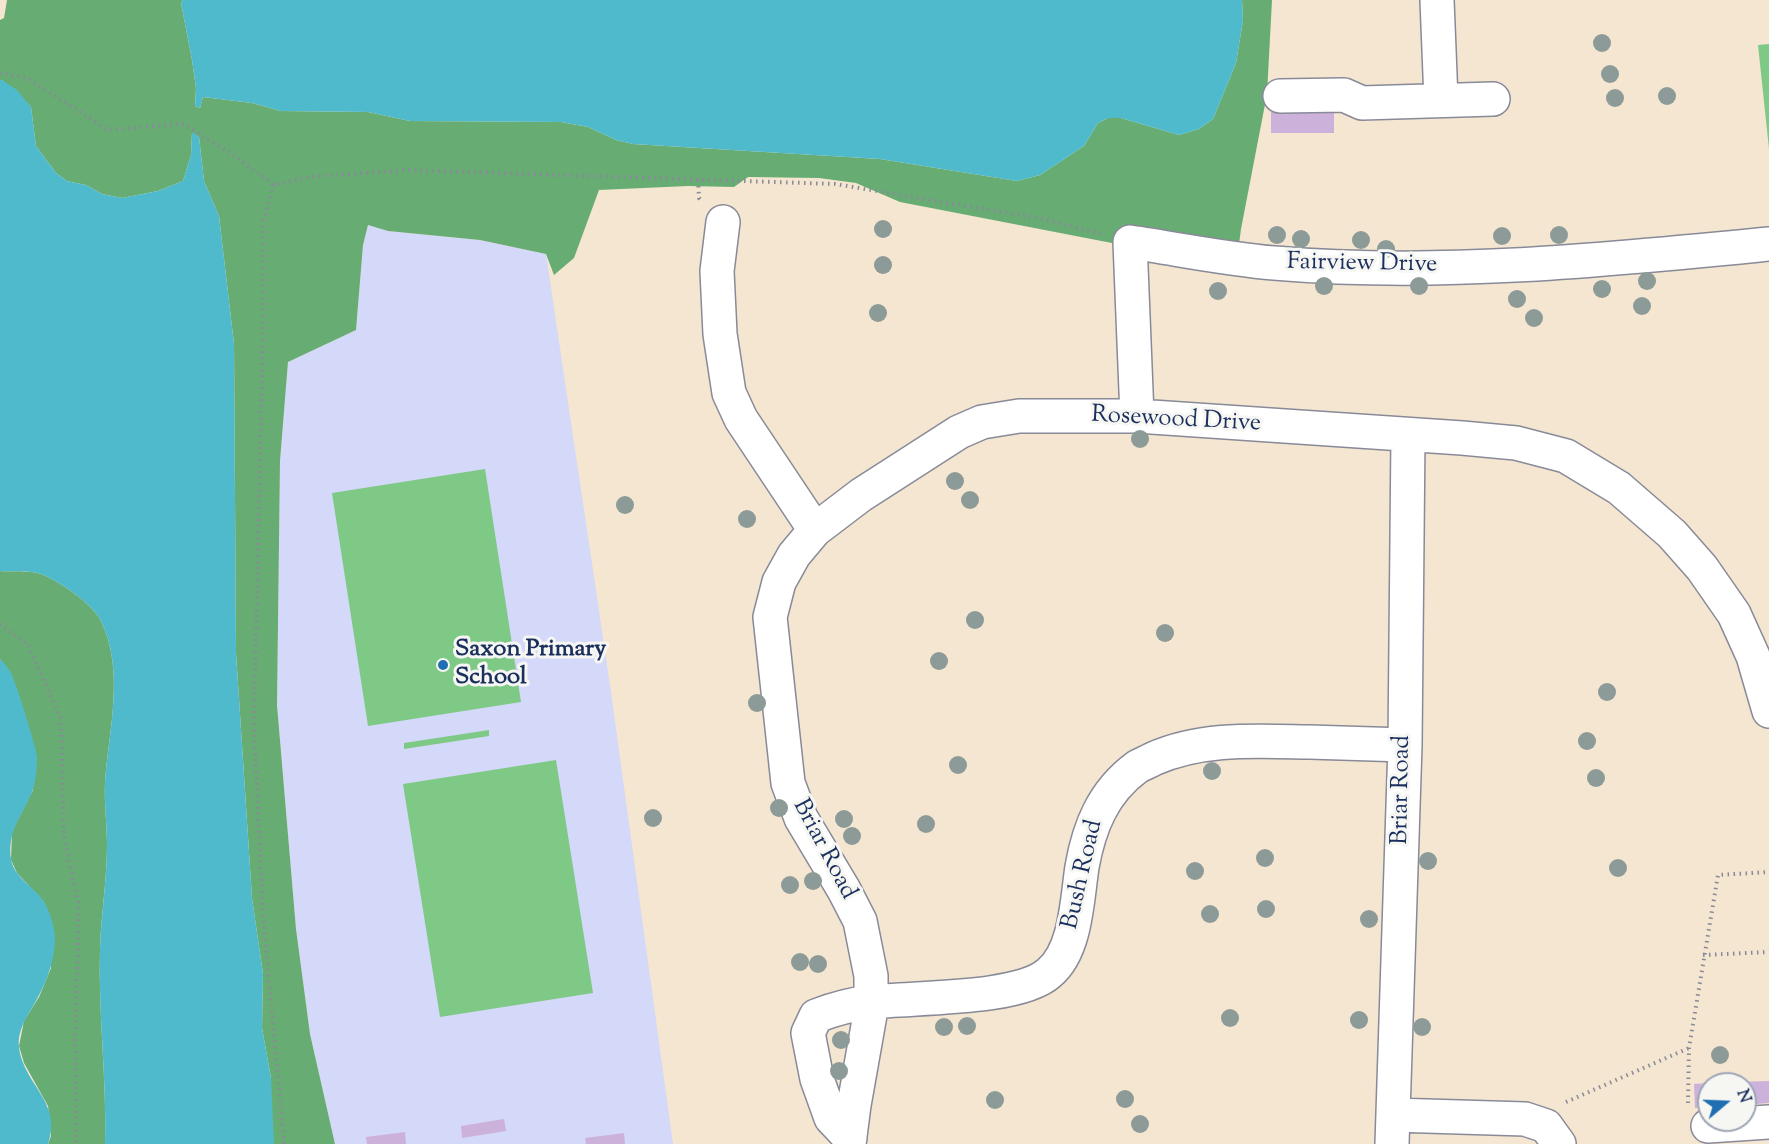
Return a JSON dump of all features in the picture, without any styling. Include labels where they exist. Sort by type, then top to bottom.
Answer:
[{"type":"street","points":[[1437,0],[1441,100]]},
{"type":"street","points":[[1280,96],[1344,95],[1362,103],[1493,99]]},
{"type":"street","points":[[723,222],[717,271],[720,334],[729,393],[741,419],[815,530]]},
{"type":"street","points":[[1130,242],[1137,416]]},
{"type":"street","name":"Fairview Drive","points":[[1130,242],[1273,263],[1382,268],[1617,259],[1769,244]]},
{"type":"street","name":"Rosewood Drive","points":[[815,530],[861,495],[959,432],[982,422],[1019,416],[1137,416],[1516,444],[1566,456],[1619,488],[1672,534],[1702,568],[1734,614],[1753,656],[1769,711]]},
{"type":"street","name":"Briar Road","points":[[1393,1129],[1405,745],[1408,435]]},
{"type":"street","name":"Briar Road","points":[[815,530],[794,555],[779,582],[770,617],[789,783],[801,818],[860,921],[871,976],[867,1041],[854,1106],[850,1141]]},
{"type":"street","name":"Bush Road","points":[[850,1141],[831,1118],[817,1079],[808,1033],[816,1016],[837,1008],[871,1002],[986,993],[1029,985],[1048,975],[1062,960],[1073,926],[1085,851],[1097,812],[1114,790],[1138,766],[1173,750],[1199,744],[1258,741],[1405,745]]},
{"type":"street","points":[[1393,1129],[1526,1119],[1546,1126],[1559,1144]]},
{"type":"path","points":[[0,73],[27,78],[108,130],[183,124],[229,152],[274,185],[309,177],[407,170],[835,184],[1044,219],[1130,242]]},
{"type":"path","points":[[274,185],[262,221],[263,328],[254,726],[263,914],[284,1144]]},
{"type":"path","points":[[0,624],[28,645],[61,719],[64,837],[79,906],[75,1039],[76,1144]]},
{"type":"path","points":[[1697,1111],[1689,1048],[1718,874],[1769,872]]},
{"type":"path","points":[[1703,955],[1769,952]]},
{"type":"path","points":[[1526,1119],[1689,1048]]},
{"type":"shaded area","name":"Saxon Primary School","points":[[368,225],[388,231],[480,240],[546,254],[610,685],[673,1144],[335,1144],[310,1034],[296,929],[277,705],[280,461],[288,362],[356,330],[363,245]]},
{"type":"green space","points":[[7,0],[183,0],[181,3],[196,88],[195,106],[200,108],[203,97],[252,103],[281,111],[368,112],[410,121],[561,122],[588,127],[616,140],[633,144],[880,159],[1017,181],[1040,175],[1084,146],[1098,123],[1108,118],[1121,118],[1179,135],[1199,129],[1213,119],[1236,63],[1243,20],[1242,0],[1272,0],[1267,94],[1236,267],[900,202],[856,183],[819,178],[748,177],[734,187],[688,186],[599,190],[574,258],[554,275],[546,254],[480,240],[388,231],[368,225],[363,245],[356,330],[288,362],[280,461],[277,705],[296,929],[310,1034],[335,1144],[233,1144],[271,1078],[262,1028],[263,974],[252,898],[236,653],[234,344],[219,216],[204,181],[199,137],[192,133],[191,155],[183,181],[158,191],[122,198],[102,194],[86,185],[67,181],[56,173],[36,146],[31,107],[0,80],[0,20],[4,18]]},
{"type":"green space","points":[[1769,44],[1769,149],[1758,45]]},
{"type":"green space","points":[[485,469],[521,702],[368,726],[332,493]]},
{"type":"green space","points":[[0,571],[41,574],[74,593],[97,614],[101,621],[112,660],[114,680],[112,721],[105,782],[107,858],[100,949],[105,1144],[48,1144],[51,1136],[48,1106],[24,1063],[19,1046],[24,1021],[39,997],[51,968],[44,902],[17,873],[11,860],[12,831],[33,790],[11,674],[0,659]]},
{"type":"green space","points":[[489,730],[489,736],[404,749],[404,743]]},
{"type":"green space","points":[[556,760],[593,993],[440,1017],[403,784]]},
{"type":"water","points":[[183,0],[1242,0],[1243,20],[1236,63],[1213,119],[1199,129],[1179,135],[1121,118],[1108,118],[1098,123],[1084,146],[1040,175],[1017,181],[880,159],[633,144],[616,140],[588,127],[561,122],[410,121],[368,112],[281,111],[252,103],[203,97],[200,108],[195,106],[196,88],[181,3]]},
{"type":"water","points":[[0,80],[17,90],[31,107],[36,146],[56,173],[67,181],[86,185],[102,194],[122,198],[158,191],[183,181],[191,155],[192,132],[199,137],[204,181],[219,216],[234,344],[236,653],[252,898],[263,974],[262,1028],[271,1078],[274,1144],[105,1144],[100,949],[107,858],[105,782],[114,680],[108,640],[101,621],[90,607],[74,593],[41,574],[0,571]]},
{"type":"water","points":[[0,659],[14,679],[37,756],[33,788],[13,832],[11,859],[16,872],[44,902],[55,937],[54,953],[48,976],[25,1021],[19,1040],[22,1060],[50,1116],[51,1129],[48,1144],[0,1144]]},
{"type":"building","points":[[1334,111],[1334,133],[1271,133],[1271,112]]},
{"type":"building","points":[[1757,1081],[1769,1081],[1769,1103],[1757,1104]]},
{"type":"building","points":[[1694,1084],[1697,1084],[1697,1108],[1695,1108]]},
{"type":"building","points":[[504,1119],[506,1131],[462,1138],[461,1126]]},
{"type":"building","points":[[405,1132],[406,1144],[367,1144],[366,1137]]},
{"type":"building","points":[[624,1133],[625,1144],[586,1144],[585,1138]]},
{"type":"place","name":"Saxon Primary School","points":[[443,665]]}]
